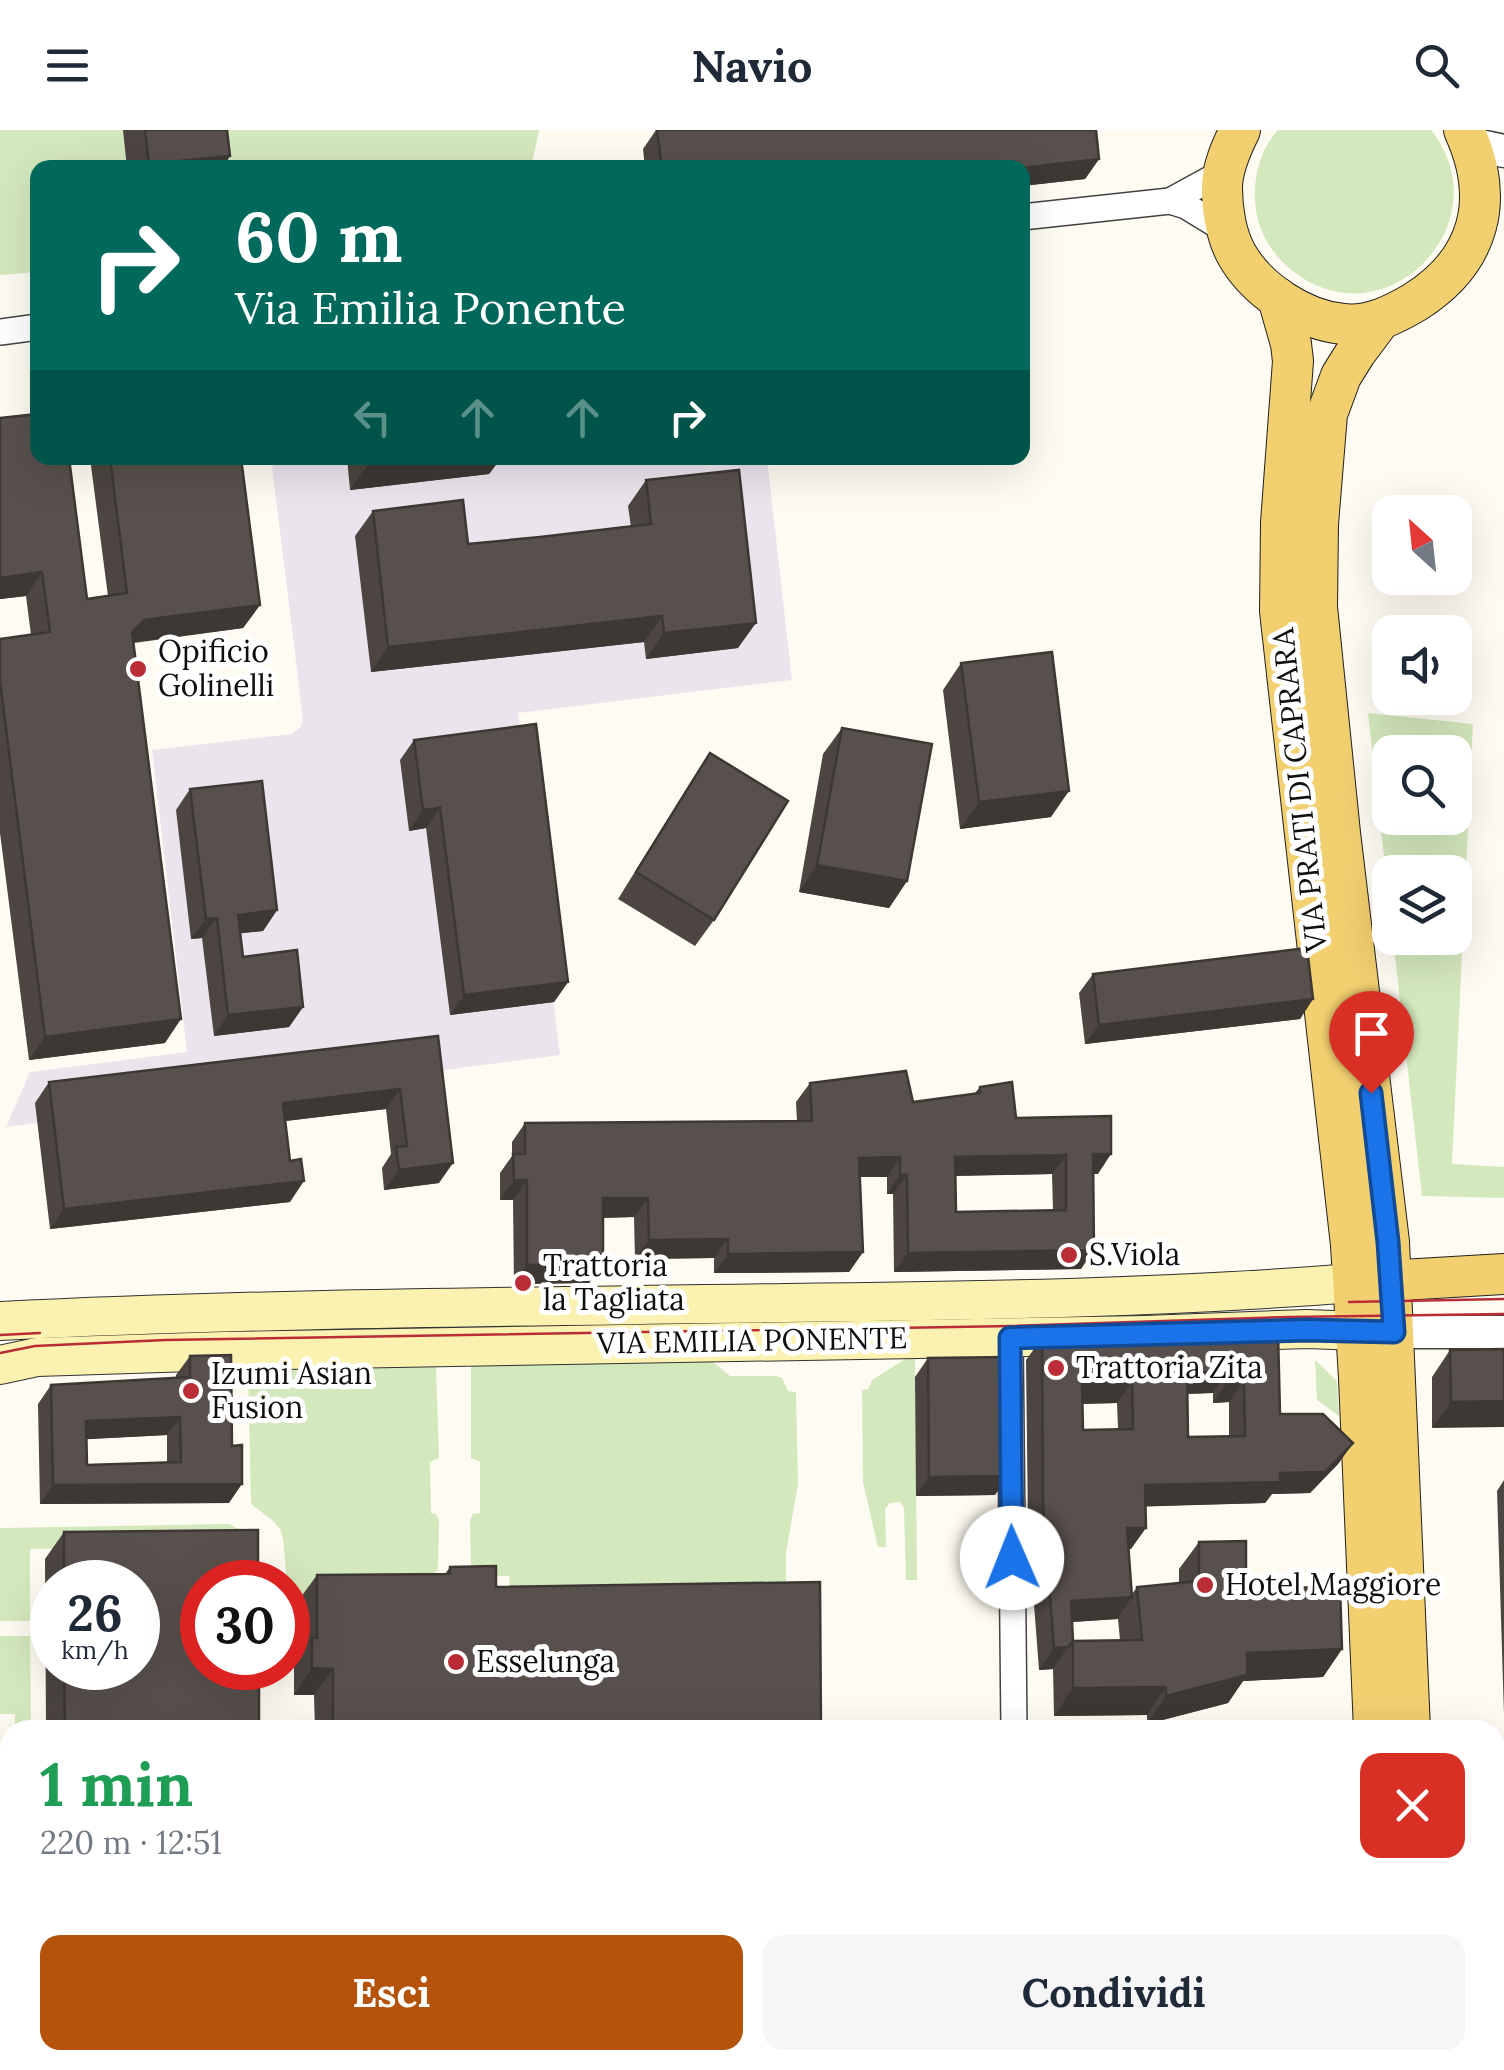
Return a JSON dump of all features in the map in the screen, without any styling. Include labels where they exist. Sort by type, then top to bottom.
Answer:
[{"type":"main road","points":[[1227,146],[1222,185],[1227,231],[1237,255],[1254,277],[1298,310],[1342,324],[1363,324],[1380,320],[1417,300],[1446,278],[1491,215],[1480,203],[1480,142]]},
{"type":"main road","name":"VIA PRATI DI CAPRARA","points":[[1278,298],[1293,361],[1280,523],[1280,610],[1351,1245],[1372,1282]]},
{"type":"main road","name":"VIA PRATI DI CAPRARA","points":[[1372,1282],[1388,1242],[1338,815],[1318,608],[1318,524],[1327,414],[1341,376],[1380,320]]},
{"type":"main road","name":"VIA EMILIA PONENTE","points":[[0,1322],[321,1309],[1058,1300],[1504,1274]]},
{"type":"main road","points":[[1372,1282],[1409,1720]]},
{"type":"main road","points":[[1374,1720],[1375,1331]]},
{"type":"main road","name":"VIA EMILIA PONENTE","points":[[0,1366],[38,1356],[224,1350],[1375,1331]]},
{"type":"street","points":[[1170,201],[1227,146]]},
{"type":"street","points":[[1030,216],[1170,201],[1186,206],[1227,231]]},
{"type":"street","points":[[0,332],[30,329]]},
{"type":"street","name":"VIA EMILIA PONENTE","points":[[1375,1331],[1504,1332]]},
{"type":"street","points":[[1010,1338],[1014,1720]]},
{"type":"shaded area","points":[[272,465],[768,465],[792,680],[518,713],[560,1055],[6,1127],[30,1072],[187,1052],[152,750],[292,734],[301,727]]},
{"type":"green space","points":[[0,130],[539,130],[533,160],[30,160],[30,273],[0,275]]},
{"type":"green space","points":[[1278,130],[1431,130],[1450,165],[1453,201],[1444,234],[1424,262],[1397,283],[1364,293],[1329,290],[1287,267],[1266,240],[1255,205],[1261,159]]},
{"type":"green space","points":[[1368,713],[1372,715],[1473,724],[1472,745],[1472,735],[1372,735],[1372,749]]},
{"type":"green space","points":[[1382,835],[1468,835],[1467,855],[1384,855]]},
{"type":"green space","points":[[1395,955],[1462,955],[1452,1164],[1504,1167],[1504,1198],[1422,1196]]},
{"type":"green space","points":[[915,1356],[917,1580],[906,1580],[904,1508],[900,1502],[890,1503],[885,1509],[886,1547],[878,1547],[863,1482],[862,1390]]},
{"type":"green space","points":[[1315,1360],[1337,1381],[1339,1416],[1317,1400]]},
{"type":"green space","points":[[712,1361],[730,1376],[782,1378],[788,1391],[796,1392],[798,1484],[786,1553],[786,1588],[510,1592],[509,1576],[481,1576],[471,1570],[470,1520],[473,1514],[480,1513],[480,1462],[471,1458],[471,1365]]},
{"type":"green space","points":[[436,1366],[439,1458],[430,1462],[431,1513],[439,1520],[438,1570],[409,1595],[310,1596],[310,1560],[285,1560],[280,1529],[251,1504],[248,1369]]},
{"type":"green space","points":[[229,1524],[247,1533],[246,1546],[30,1549],[30,1621],[0,1621],[0,1528]]},
{"type":"green space","points":[[0,1636],[30,1636],[31,1720],[15,1720],[15,1714],[0,1714]]},
{"type":"building","points":[[145,130],[227,130],[230,156],[149,160]]},
{"type":"building","points":[[657,130],[1096,130],[1099,159],[1030,167],[1030,160],[661,160]]},
{"type":"building","points":[[30,415],[30,465],[70,465],[87,599],[127,593],[111,465],[242,465],[260,605],[144,620],[132,632],[181,1019],[45,1037],[0,681],[0,639],[50,632],[42,572],[0,578],[0,418]]},
{"type":"building","points":[[739,470],[756,623],[664,633],[662,616],[388,647],[373,511],[463,500],[468,544],[540,537],[651,524],[646,480]]},
{"type":"building","points":[[1052,652],[1069,791],[979,802],[961,663]]},
{"type":"building","points":[[536,724],[568,982],[464,995],[440,808],[423,810],[414,740]]},
{"type":"building","points":[[842,728],[932,744],[907,881],[817,865]]},
{"type":"building","points":[[710,753],[788,801],[714,920],[636,872]]},
{"type":"building","points":[[262,781],[277,910],[238,915],[243,957],[297,950],[303,1007],[228,1015],[217,918],[206,919],[190,789]]},
{"type":"building","points":[[1307,948],[1313,999],[1099,1025],[1093,974]]},
{"type":"building","points":[[438,1036],[453,1163],[399,1170],[396,1147],[407,1146],[400,1089],[283,1103],[290,1161],[301,1159],[304,1181],[64,1209],[49,1082]]},
{"type":"building","points":[[906,1071],[913,1102],[980,1093],[980,1087],[1012,1082],[1016,1118],[1111,1116],[1111,1154],[1093,1154],[1094,1250],[908,1253],[907,1175],[900,1175],[900,1157],[859,1158],[863,1252],[728,1254],[728,1239],[649,1240],[648,1198],[603,1198],[603,1264],[527,1265],[527,1180],[514,1180],[513,1154],[525,1154],[525,1123],[812,1121],[810,1083]],"holes":[[[1066,1155],[1066,1210],[956,1212],[955,1157]]]},
{"type":"building","points":[[1278,1332],[1280,1414],[1323,1414],[1353,1443],[1325,1472],[1280,1473],[1280,1482],[1145,1485],[1146,1528],[1127,1528],[1132,1597],[1071,1601],[1073,1641],[1068,1647],[1054,1648],[1043,1504],[1042,1338]],"holes":[[[1228,1371],[1228,1381],[1244,1381],[1245,1436],[1188,1437],[1187,1373]],[[1132,1382],[1133,1429],[1083,1430],[1082,1383]]]},
{"type":"building","points":[[1504,1349],[1504,1401],[1451,1402],[1450,1350]]},
{"type":"building","points":[[231,1355],[232,1446],[242,1445],[242,1484],[53,1485],[51,1385],[190,1377],[190,1356]],"holes":[[[180,1417],[181,1462],[87,1465],[86,1421]]]},
{"type":"building","points":[[1008,1357],[1009,1476],[929,1477],[928,1358]]},
{"type":"building","points":[[258,1530],[258,1560],[180,1560],[180,1690],[259,1690],[259,1720],[65,1720],[64,1690],[160,1690],[160,1560],[64,1560],[64,1532]]},
{"type":"building","points":[[1246,1541],[1246,1590],[1340,1586],[1342,1649],[1247,1653],[1247,1675],[1166,1696],[1166,1687],[1073,1688],[1073,1641],[1142,1640],[1137,1587],[1199,1581],[1199,1542]]},
{"type":"building","points":[[496,1566],[496,1587],[820,1582],[821,1720],[333,1720],[333,1669],[312,1668],[312,1638],[317,1638],[317,1575],[450,1574],[450,1567]]},
{"type":"tram line","points":[[1349,1302],[1504,1299]]},
{"type":"tram line","points":[[0,1353],[35,1346],[165,1340],[1504,1314]]},
{"type":"tram line","points":[[0,1335],[40,1333]]},
{"type":"place","name":"Opificio Golinelli","points":[[138,669]]},
{"type":"place","name":"S.Viola","points":[[1069,1255]]},
{"type":"place","name":"Trattoria la Tagliata","points":[[523,1283]]},
{"type":"place","name":"Trattoria Zita","points":[[1056,1368]]},
{"type":"place","name":"Izumi Asian Fusion","points":[[191,1391]]},
{"type":"place","name":"Hotel Maggiore","points":[[1205,1585]]},
{"type":"place","name":"Esselunga","points":[[456,1662]]},
{"type":"route","points":[[1012,1558],[1010,1338],[1307,1330],[1394,1332],[1371,1093]]}]
